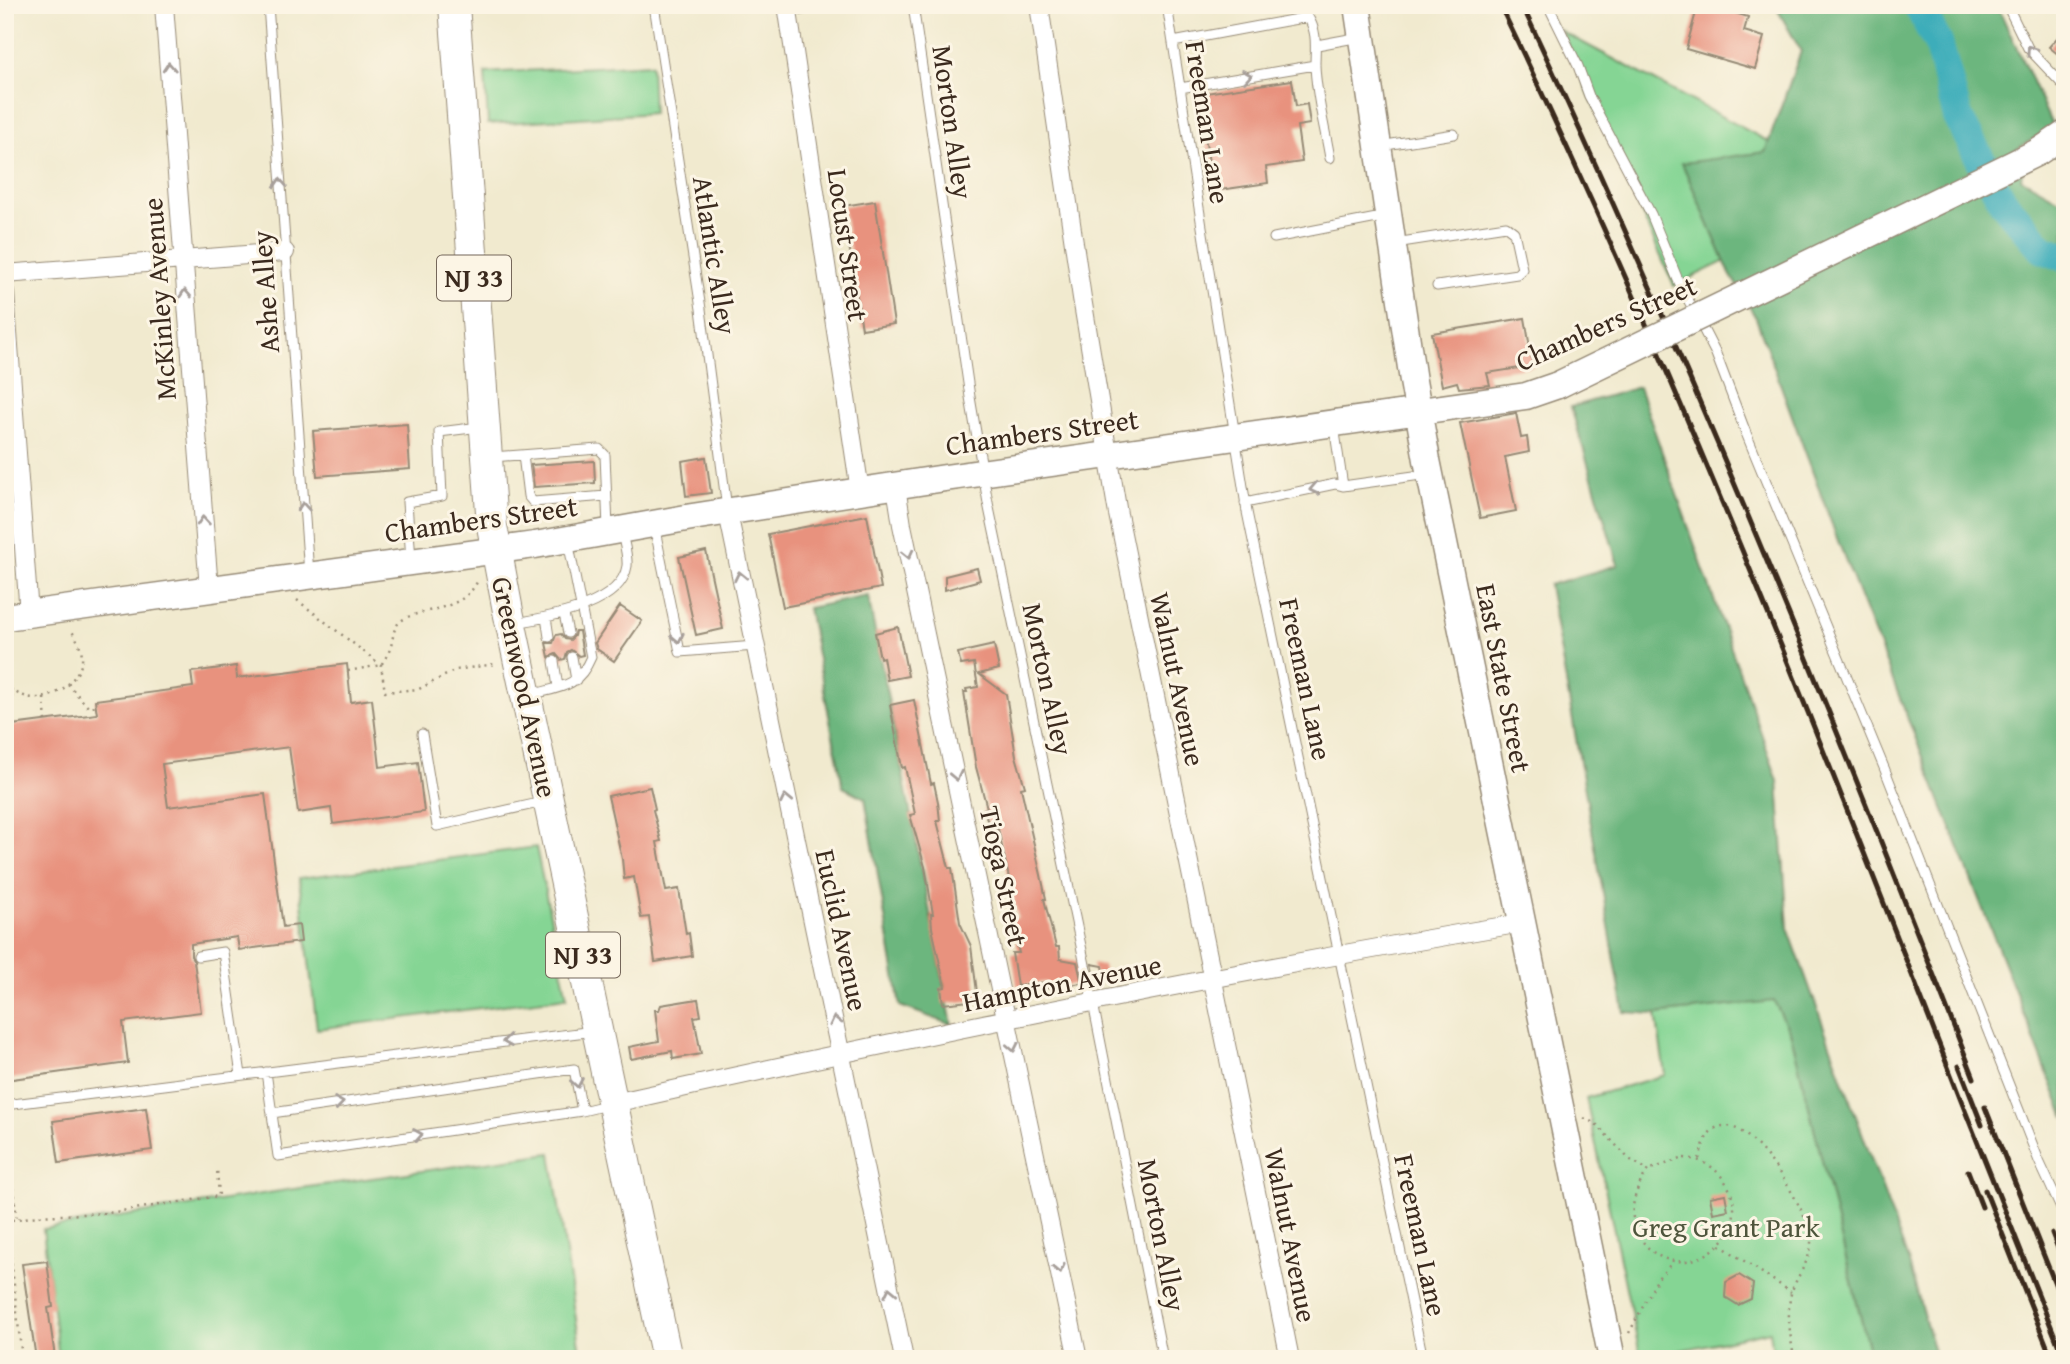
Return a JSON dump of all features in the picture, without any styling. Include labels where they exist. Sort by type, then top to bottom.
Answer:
[{"type":"main road","name":"Greenwood Avenue","points":[[454,5],[491,514],[511,625],[667,1359]]},
{"type":"street","name":"McKinley Avenue","points":[[164,5],[209,589]]},
{"type":"street","name":"Walnut Avenue","points":[[1039,5],[1108,454],[1290,1359]]},
{"type":"street","name":"East State Street","points":[[1357,5],[1418,411],[1611,1353]]},
{"type":"street","name":"Locust Street","points":[[788,9],[849,434],[860,491]]},
{"type":"street","name":"Chambers Street","points":[[17,615],[497,551],[860,491],[1527,396],[1558,385],[2038,152],[2065,134]]},
{"type":"street","points":[[5,274],[285,252]]},
{"type":"street","points":[[5,292],[17,615]]},
{"type":"street","name":"Tioga Street","points":[[896,486],[1078,1359]]},
{"type":"street","name":"Euclid Avenue","points":[[728,513],[904,1359]]},
{"type":"street","name":"Hampton Avenue","points":[[614,1104],[1007,1019],[1339,954],[1522,923]]},
{"type":"lane","name":"Ashe Alley","points":[[268,5],[310,575]]},
{"type":"lane","name":"Atlantic Alley","points":[[654,5],[703,322],[728,513]]},
{"type":"lane","points":[[788,9],[833,5]]},
{"type":"lane","name":"Morton Alley","points":[[913,5],[970,397],[984,473],[1163,1359]]},
{"type":"lane","name":"Freeman Lane","points":[[1167,5],[1245,503],[1423,1359]]},
{"type":"lane","points":[[1548,5],[1578,65],[1589,96],[1651,214],[1678,280],[1716,354],[1885,770],[2039,1161],[2065,1217]]},
{"type":"lane","points":[[2007,5],[2028,48],[2065,87]]},
{"type":"lane","points":[[1173,43],[1308,17],[1314,26],[1317,45],[1315,65],[1330,158]]},
{"type":"lane","points":[[1317,45],[1361,36]]},
{"type":"lane","points":[[1180,88],[1315,65]]},
{"type":"lane","points":[[1379,146],[1454,134]]},
{"type":"lane","points":[[1274,238],[1389,215]]},
{"type":"lane","points":[[1393,243],[1506,226],[1514,232],[1522,268],[1517,274],[1437,286]]},
{"type":"lane","points":[[1334,423],[1343,486]]},
{"type":"lane","points":[[411,562],[407,502],[442,496],[439,432],[484,427]]},
{"type":"lane","points":[[487,457],[599,449],[605,455],[606,496],[628,564],[624,577],[609,592],[581,607],[564,614],[511,625]]},
{"type":"lane","points":[[523,454],[527,496],[533,502],[606,496]]},
{"type":"lane","points":[[1245,503],[1335,484],[1343,486],[1430,474]]},
{"type":"lane","points":[[653,524],[680,652],[755,646]]},
{"type":"lane","points":[[526,695],[573,684],[584,672],[591,657],[568,539]]},
{"type":"lane","points":[[564,614],[568,633]]},
{"type":"lane","points":[[546,617],[549,637]]},
{"type":"lane","points":[[572,657],[576,680]]},
{"type":"lane","points":[[554,661],[558,687]]},
{"type":"lane","points":[[422,734],[437,825],[549,800]]},
{"type":"lane","points":[[198,956],[223,952],[240,1075]]},
{"type":"lane","points":[[5,1105],[599,1030]]},
{"type":"lane","points":[[272,1113],[574,1069],[582,1111]]},
{"type":"lane","points":[[266,1072],[278,1156],[614,1104]]},
{"type":"path","points":[[477,582],[473,590],[458,601],[438,610],[407,617],[397,625],[392,645],[381,665],[385,692],[419,689],[456,670],[502,663]]},
{"type":"path","points":[[297,600],[381,665]]},
{"type":"path","points":[[5,685],[14,693],[35,699],[58,692],[68,684],[77,674],[82,662],[78,640],[71,630]]},
{"type":"path","points":[[348,671],[381,665]]},
{"type":"path","points":[[68,684],[88,707],[96,706]]},
{"type":"path","points":[[5,710],[14,693]]},
{"type":"path","points":[[44,698],[46,721]]},
{"type":"path","points":[[1560,1105],[1597,1124],[1629,1159],[1647,1170]]},
{"type":"path","points":[[1699,1159],[1711,1130],[1732,1126],[1759,1149],[1783,1176],[1802,1211],[1811,1238],[1809,1256],[1791,1292],[1789,1313],[1794,1359]]},
{"type":"path","points":[[1684,1158],[1699,1159],[1717,1170],[1730,1187],[1735,1205],[1732,1223],[1720,1245],[1706,1256],[1673,1262],[1655,1254],[1639,1236],[1635,1225],[1633,1203],[1636,1190],[1647,1170],[1684,1158]]},
{"type":"path","points":[[22,1359],[6,1221],[37,1216],[108,1213],[219,1196],[217,1169]]},
{"type":"path","points":[[11,1174],[17,1219]]},
{"type":"path","points":[[1720,1245],[1791,1292]]},
{"type":"path","points":[[1611,1353],[1628,1336],[1658,1278],[1673,1262]]},
{"type":"green space","points":[[1775,5],[1997,5],[2053,127],[2012,152],[2023,164],[2021,178],[2065,203],[2065,1118],[1838,541],[1756,318],[1730,274],[1682,163],[1765,152],[1801,51]]},
{"type":"green space","points":[[1561,31],[1865,193],[1674,286]]},
{"type":"green space","points":[[651,64],[653,113],[488,124],[485,73]]},
{"type":"green space","points":[[1639,387],[1778,781],[1788,928],[1908,1260],[1936,1359],[1871,1359],[1791,1034],[1774,1001],[1656,1014],[1624,1012],[1549,585],[1618,565],[1571,407]]},
{"type":"green space","points":[[868,596],[952,1025],[900,1006],[865,798],[843,787],[808,608]]},
{"type":"green space","points":[[536,847],[567,997],[317,1029],[299,878]]},
{"type":"green space","name":"Greg Grant Park","points":[[1774,1000],[1791,1034],[1871,1359],[1774,1359],[1770,1331],[1641,1359],[1586,1098],[1665,1075],[1656,1014]]},
{"type":"green space","points":[[551,1153],[582,1359],[59,1359],[43,1229],[287,1190]]},
{"type":"building","points":[[1698,5],[1709,5],[1748,17],[1744,31],[1764,37],[1755,69],[1686,49]]},
{"type":"building","points":[[2065,29],[2065,60],[2049,47]]},
{"type":"building","points":[[1292,80],[1296,106],[1307,104],[1310,124],[1297,126],[1302,162],[1266,167],[1268,183],[1213,191],[1199,94]]},
{"type":"building","points":[[875,201],[894,324],[862,329],[843,206]]},
{"type":"building","points":[[1525,318],[1533,366],[1487,373],[1490,385],[1459,388],[1457,382],[1442,386],[1432,333]]},
{"type":"building","points":[[1516,413],[1521,438],[1527,437],[1529,452],[1505,457],[1516,511],[1480,518],[1460,423]]},
{"type":"building","points":[[407,424],[410,469],[317,476],[313,431]]},
{"type":"building","points":[[706,457],[711,493],[686,496],[682,461]]},
{"type":"building","points":[[594,461],[595,483],[534,487],[531,465]]},
{"type":"building","points":[[867,515],[881,588],[783,607],[768,534]]},
{"type":"building","points":[[706,551],[723,629],[696,635],[679,557]]},
{"type":"building","points":[[977,568],[980,580],[945,590],[945,576]]},
{"type":"building","points":[[620,606],[642,621],[614,661],[597,649],[595,643]]},
{"type":"building","points":[[898,627],[908,676],[887,680],[875,633]]},
{"type":"building","points":[[575,631],[579,631],[583,655],[579,656],[571,650],[567,652],[565,659],[561,660],[556,654],[549,657],[546,643],[553,643],[556,635],[561,634],[570,640]]},
{"type":"building","points":[[994,645],[999,669],[979,674],[1006,694],[1016,756],[1025,787],[1021,788],[1056,947],[1059,947],[1060,959],[1077,962],[1082,983],[1047,988],[1046,982],[1017,986],[1012,953],[1019,953],[1011,920],[1018,918],[998,829],[990,831],[984,809],[987,808],[976,767],[964,692],[967,692],[966,689],[978,687],[974,663],[961,665],[958,653]]},
{"type":"building","points":[[347,664],[351,702],[372,699],[380,767],[418,762],[424,812],[333,824],[331,808],[298,813],[289,747],[162,764],[168,807],[265,794],[283,927],[299,925],[301,942],[239,950],[237,937],[191,944],[201,1012],[123,1022],[128,1063],[5,1080],[5,726],[97,714],[95,700],[193,687],[191,672],[236,666],[237,678]]},
{"type":"building","points":[[914,700],[931,784],[934,783],[938,802],[940,821],[937,821],[949,868],[952,868],[960,923],[971,946],[978,1000],[943,1004],[941,988],[945,987],[932,928],[933,914],[925,867],[910,815],[915,814],[905,767],[902,768],[890,705]]},
{"type":"building","points":[[650,787],[661,841],[657,842],[666,891],[679,889],[692,956],[655,962],[649,917],[641,918],[634,877],[624,879],[608,796]]},
{"type":"building","points":[[1092,964],[1103,966],[1106,980],[1096,981]]},
{"type":"building","points":[[698,999],[701,1016],[694,1017],[701,1054],[673,1059],[672,1051],[631,1059],[629,1047],[659,1041],[655,1010],[659,1010],[661,1005]]},
{"type":"building","points":[[146,1108],[152,1150],[59,1163],[53,1121]]},
{"type":"building","points":[[1725,1194],[1728,1210],[1713,1213],[1710,1197]]},
{"type":"building","points":[[47,1261],[53,1307],[48,1308],[55,1357],[36,1359],[22,1264]]},
{"type":"building","points":[[1739,1275],[1753,1284],[1751,1299],[1738,1305],[1725,1297],[1726,1282]]},
{"type":"waterway","points":[[1918,5],[1938,43],[1958,117],[2003,202],[2043,249],[2065,257]]},
{"type":"railway","points":[[1500,5],[1624,275],[1741,547],[2064,1359]]},
{"type":"railway","points":[[1522,5],[1642,270],[1757,537],[1974,1078]]},
{"type":"railway","points":[[1959,1066],[1982,1125]]},
{"type":"railway","points":[[1985,1107],[2065,1309]]},
{"type":"railway","points":[[1968,1171],[1982,1207]]},
{"type":"railway","points":[[1985,1190],[2052,1359]]},
{"type":"railway","points":[[2052,1233],[2065,1266]]}]
